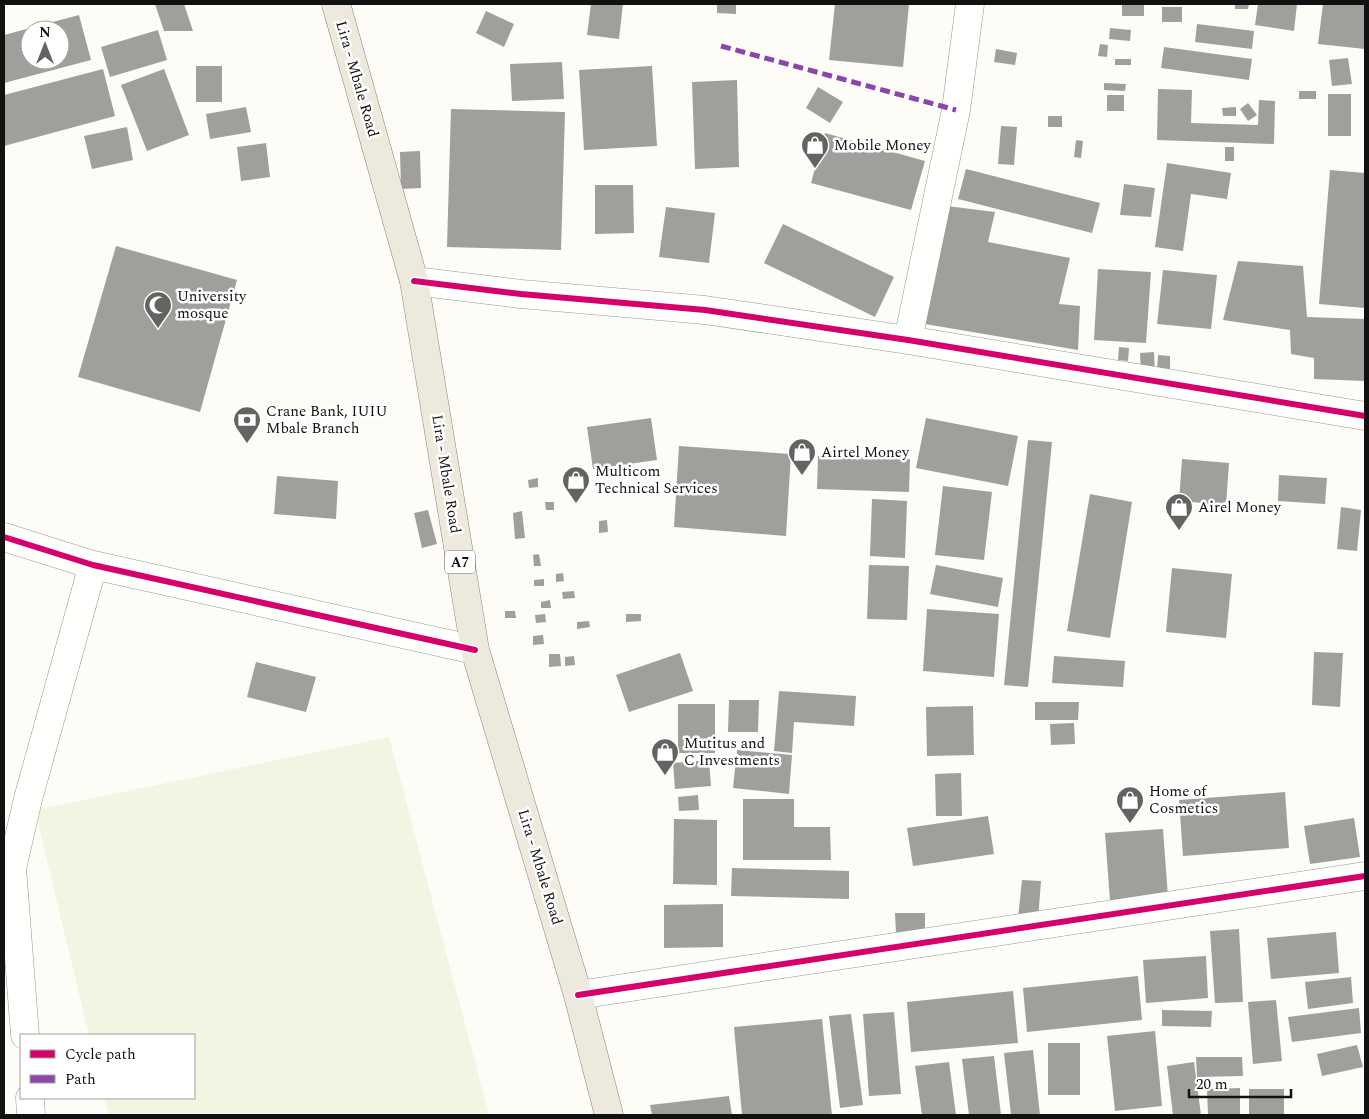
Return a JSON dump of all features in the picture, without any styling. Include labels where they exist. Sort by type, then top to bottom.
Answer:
[{"type":"main road","name":"Lira - Mbale Road","points":[[336,4],[414,281],[475,650],[578,995],[609,1115]]},
{"type":"street","points":[[908,340],[956,110],[970,4]]},
{"type":"street","points":[[414,281],[521,294],[705,310],[908,340],[1365,416]]},
{"type":"street","points":[[4,537],[93,565],[475,650]]},
{"type":"street","points":[[25,1034],[12,868],[30,789],[93,565]]},
{"type":"street","points":[[578,995],[1365,876]]},
{"type":"street","points":[[30,1099],[31,1115]]},
{"type":"green space","points":[[389,737],[489,1115],[109,1115],[104,1099],[195,1099],[195,1034],[89,1034],[35,810]]},
{"type":"building","points":[[155,4],[184,4],[193,31],[164,31]]},
{"type":"building","points":[[591,4],[623,4],[619,39],[587,35]]},
{"type":"building","points":[[717,4],[736,4],[736,14],[717,13]]},
{"type":"building","points":[[835,4],[909,4],[903,67],[829,60]]},
{"type":"building","points":[[1235,4],[1249,4],[1248,9],[1235,9]]},
{"type":"building","points":[[1258,4],[1297,4],[1294,31],[1255,25]]},
{"type":"building","points":[[1323,4],[1365,4],[1365,49],[1318,44]]},
{"type":"building","points":[[1122,5],[1144,5],[1144,16],[1122,16]]},
{"type":"building","points":[[1162,7],[1182,7],[1182,22],[1162,22]]},
{"type":"building","points":[[486,11],[514,24],[504,47],[476,33]]},
{"type":"building","points":[[79,15],[91,60],[70,66],[70,20],[60,20]]},
{"type":"building","points":[[1197,24],[1254,31],[1252,49],[1195,42]]},
{"type":"building","points":[[1110,28],[1131,30],[1130,41],[1109,39]]},
{"type":"building","points":[[158,30],[167,60],[110,77],[101,47]]},
{"type":"building","points":[[20,31],[20,70],[53,70],[4,83],[4,35]]},
{"type":"building","points":[[1100,44],[1108,45],[1107,57],[1098,56]]},
{"type":"building","points":[[1164,47],[1252,59],[1249,80],[1161,68]]},
{"type":"building","points":[[996,49],[1017,53],[1015,65],[994,62]]},
{"type":"building","points":[[1348,58],[1352,84],[1332,86],[1329,60]]},
{"type":"building","points":[[1115,59],[1131,59],[1131,65],[1115,65]]},
{"type":"building","points":[[562,62],[564,99],[512,101],[510,64]]},
{"type":"building","points":[[196,66],[222,66],[222,102],[196,102]]},
{"type":"building","points":[[652,66],[657,146],[584,150],[579,70]]},
{"type":"building","points":[[103,69],[115,116],[4,146],[4,95]]},
{"type":"building","points":[[164,69],[189,135],[147,151],[121,85]]},
{"type":"building","points":[[737,80],[739,167],[695,169],[692,82]]},
{"type":"building","points":[[1104,83],[1126,84],[1125,91],[1104,90]]},
{"type":"building","points":[[818,87],[843,102],[830,123],[806,108]]},
{"type":"building","points":[[1158,89],[1192,90],[1191,123],[1258,125],[1259,100],[1275,101],[1274,144],[1157,140]]},
{"type":"building","points":[[1299,91],[1316,91],[1316,99],[1299,99]]},
{"type":"building","points":[[1328,94],[1351,94],[1351,136],[1328,136]]},
{"type":"building","points":[[1107,95],[1124,95],[1124,111],[1107,111]]},
{"type":"building","points":[[1248,103],[1257,115],[1248,121],[1240,109]]},
{"type":"building","points":[[246,107],[251,132],[210,139],[206,114]]},
{"type":"building","points":[[1236,107],[1236,116],[1223,116],[1222,108]]},
{"type":"building","points":[[451,109],[565,112],[561,250],[447,247]]},
{"type":"building","points":[[1048,116],[1062,116],[1062,127],[1048,127]]},
{"type":"building","points":[[1001,126],[1017,127],[1014,165],[998,164]]},
{"type":"building","points":[[127,127],[133,160],[92,169],[84,136]]},
{"type":"building","points":[[825,133],[925,161],[911,210],[811,183]]},
{"type":"building","points":[[1076,140],[1083,141],[1081,158],[1074,157]]},
{"type":"building","points":[[266,143],[270,177],[241,181],[237,147]]},
{"type":"building","points":[[1225,147],[1234,147],[1234,161],[1225,161]]},
{"type":"building","points":[[420,151],[421,188],[401,189],[400,152]]},
{"type":"building","points":[[1167,163],[1231,173],[1227,199],[1191,194],[1183,251],[1155,247]]},
{"type":"building","points":[[966,169],[1100,203],[1092,233],[958,199]]},
{"type":"building","points":[[1330,170],[1365,173],[1365,308],[1319,304]]},
{"type":"building","points":[[1124,184],[1155,188],[1151,217],[1120,215]]},
{"type":"building","points":[[595,185],[633,185],[634,233],[595,234]]},
{"type":"building","points":[[947,206],[995,212],[988,242],[1070,258],[1059,304],[1080,306],[1078,350],[925,324]]},
{"type":"building","points":[[666,207],[715,213],[709,263],[659,257]]},
{"type":"building","points":[[783,224],[894,277],[875,317],[764,263]]},
{"type":"building","name":"University mosque","points":[[116,246],[237,280],[200,412],[78,377]]},
{"type":"building","points":[[1238,261],[1303,266],[1307,317],[1365,319],[1365,381],[1314,379],[1314,358],[1291,354],[1290,330],[1223,320]]},
{"type":"building","points":[[1098,269],[1151,272],[1146,343],[1094,340]]},
{"type":"building","points":[[1163,270],[1217,275],[1211,329],[1157,324]]},
{"type":"building","points":[[1119,347],[1129,348],[1128,361],[1118,360]]},
{"type":"building","points":[[1154,352],[1155,374],[1141,375],[1140,353]]},
{"type":"building","points":[[1158,355],[1170,356],[1170,370],[1157,370]]},
{"type":"building","points":[[651,418],[657,460],[593,469],[587,427]]},
{"type":"building","points":[[926,418],[1018,436],[1008,486],[916,468]]},
{"type":"building","points":[[1028,440],[1052,442],[1028,687],[1004,685]]},
{"type":"building","points":[[679,446],[791,454],[786,536],[674,527]]},
{"type":"building","points":[[818,456],[910,459],[909,492],[817,489]]},
{"type":"building","points":[[1182,459],[1229,463],[1226,505],[1179,501]]},
{"type":"building","points":[[1279,475],[1327,478],[1325,504],[1278,501]]},
{"type":"building","points":[[277,476],[338,481],[336,519],[274,514]]},
{"type":"building","points":[[538,478],[538,487],[529,488],[528,480]]},
{"type":"building","points":[[943,486],[992,492],[984,560],[935,555]]},
{"type":"building","points":[[1090,494],[1132,502],[1110,638],[1067,631]]},
{"type":"building","points":[[872,499],[907,501],[905,558],[870,556]]},
{"type":"building","points":[[545,502],[554,502],[554,510],[546,510]]},
{"type":"building","points":[[1341,507],[1361,510],[1357,551],[1337,549]]},
{"type":"building","points":[[428,510],[437,544],[422,548],[414,513]]},
{"type":"building","points":[[522,511],[525,538],[515,539],[513,513]]},
{"type":"building","points":[[607,520],[608,532],[599,533],[599,521]]},
{"type":"building","points":[[539,554],[541,566],[534,566],[533,555]]},
{"type":"building","points":[[869,565],[909,566],[907,620],[867,619]]},
{"type":"building","points":[[936,565],[1003,578],[998,607],[930,594]]},
{"type":"building","points":[[1172,568],[1232,574],[1226,638],[1166,632]]},
{"type":"building","points":[[563,573],[564,581],[556,582],[556,574]]},
{"type":"building","points":[[544,579],[544,586],[534,586],[534,580]]},
{"type":"building","points":[[574,591],[575,598],[563,599],[562,592]]},
{"type":"building","points":[[550,600],[551,608],[541,608],[541,602]]},
{"type":"building","points":[[927,609],[999,614],[994,677],[923,671]]},
{"type":"building","points":[[505,611],[515,611],[516,618],[505,618]]},
{"type":"building","points":[[545,614],[546,622],[536,623],[535,615]]},
{"type":"building","points":[[626,614],[641,614],[641,621],[626,622]]},
{"type":"building","points":[[589,621],[590,627],[577,629],[577,622]]},
{"type":"building","points":[[543,635],[544,644],[533,645],[533,636]]},
{"type":"building","points":[[1314,652],[1343,653],[1340,707],[1312,705]]},
{"type":"building","points":[[680,653],[693,691],[629,712],[616,675]]},
{"type":"building","points":[[549,654],[560,654],[561,666],[549,667]]},
{"type":"building","points":[[574,656],[575,665],[565,666],[565,657]]},
{"type":"building","points":[[1054,656],[1125,661],[1123,687],[1052,683]]},
{"type":"building","points":[[256,662],[316,677],[306,712],[247,697]]},
{"type":"building","points":[[779,691],[856,696],[854,726],[794,722],[792,753],[774,751]]},
{"type":"building","points":[[729,700],[759,700],[758,732],[728,732]]},
{"type":"building","points":[[1035,702],[1079,702],[1078,720],[1035,720]]},
{"type":"building","points":[[678,704],[715,704],[715,753],[678,753]]},
{"type":"building","points":[[973,706],[974,755],[927,756],[926,707]]},
{"type":"building","points":[[1074,723],[1075,744],[1051,745],[1050,724]]},
{"type":"building","points":[[737,750],[792,755],[789,794],[733,788]]},
{"type":"building","points":[[709,760],[711,786],[675,789],[673,763]]},
{"type":"building","points":[[961,773],[962,816],[936,816],[935,774]]},
{"type":"building","points":[[1285,792],[1289,848],[1183,856],[1179,800]]},
{"type":"building","points":[[698,795],[699,810],[679,811],[678,797]]},
{"type":"building","points":[[743,799],[794,799],[794,827],[830,827],[831,860],[743,860]]},
{"type":"building","points":[[988,816],[994,854],[913,866],[907,828]]},
{"type":"building","points":[[1354,818],[1360,857],[1310,864],[1304,826]]},
{"type":"building","points":[[674,819],[717,820],[717,885],[673,884]]},
{"type":"building","points":[[1163,829],[1168,897],[1110,901],[1105,833]]},
{"type":"building","points":[[732,868],[849,871],[849,899],[731,896]]},
{"type":"building","points":[[1022,880],[1041,881],[1038,920],[1018,918]]},
{"type":"building","points":[[723,904],[723,947],[664,948],[664,905]]},
{"type":"building","points":[[895,913],[925,913],[925,932],[896,933]]},
{"type":"building","points":[[1239,929],[1243,1002],[1215,1003],[1210,931]]},
{"type":"building","points":[[1336,932],[1339,973],[1271,979],[1267,938]]},
{"type":"building","points":[[1206,956],[1208,998],[1146,1003],[1143,960]]},
{"type":"building","points":[[1138,976],[1142,1020],[1027,1032],[1023,988]]},
{"type":"building","points":[[1351,977],[1353,1003],[1308,1009],[1305,982]]},
{"type":"building","points":[[1013,991],[1018,1043],[911,1052],[907,1002]]},
{"type":"building","points":[[1276,1000],[1282,1061],[1253,1064],[1248,1002]]},
{"type":"building","points":[[1359,1008],[1361,1033],[1292,1042],[1288,1017]]},
{"type":"building","points":[[1162,1010],[1212,1011],[1211,1027],[1162,1026]]},
{"type":"building","points":[[894,1012],[901,1094],[869,1096],[863,1014]]},
{"type":"building","points":[[851,1014],[863,1105],[840,1108],[829,1016]]},
{"type":"building","points":[[822,1019],[832,1115],[742,1115],[734,1027]]},
{"type":"building","points":[[1155,1031],[1162,1106],[1115,1111],[1107,1036]]},
{"type":"building","points":[[1048,1043],[1080,1043],[1080,1095],[1048,1095]]},
{"type":"building","points":[[1357,1045],[1363,1067],[1322,1076],[1317,1054]]},
{"type":"building","points":[[1033,1050],[1040,1115],[1011,1115],[1004,1053]]},
{"type":"building","points":[[994,1056],[1001,1115],[969,1115],[962,1059]]},
{"type":"building","points":[[1196,1057],[1242,1057],[1243,1076],[1197,1077]]},
{"type":"building","points":[[949,1062],[956,1115],[922,1115],[915,1066]]},
{"type":"building","points":[[1194,1062],[1201,1115],[1173,1115],[1167,1066]]},
{"type":"building","points":[[1240,1088],[1240,1115],[1208,1115],[1207,1089]]},
{"type":"building","points":[[1249,1089],[1284,1089],[1284,1114],[1249,1114]]},
{"type":"building","points":[[729,1096],[732,1115],[652,1115],[650,1105]]},
{"type":"marked path","points":[[721,46],[956,110]]},
{"type":"cycle path","points":[[414,281],[521,294],[705,310],[908,340],[1365,416]]},
{"type":"cycle path","points":[[4,537],[93,565],[475,650]]},
{"type":"cycle path","points":[[578,995],[1365,876]]},
{"type":"place","name":"Mobile Money","points":[[815,169]]},
{"type":"place","name":"University mosque","points":[[158,329]]},
{"type":"place","name":"Crane Bank, IUIU Mbale Branch","points":[[247,444]]},
{"type":"place","name":"Airtel Money","points":[[802,476]]},
{"type":"place","name":"Multicom Technical Services","points":[[576,504]]},
{"type":"place","name":"Airel Money","points":[[1179,531]]},
{"type":"place","name":"Mutitus and C Investments","points":[[665,776]]},
{"type":"place","name":"Home of Cosmetics","points":[[1130,824]]}]
